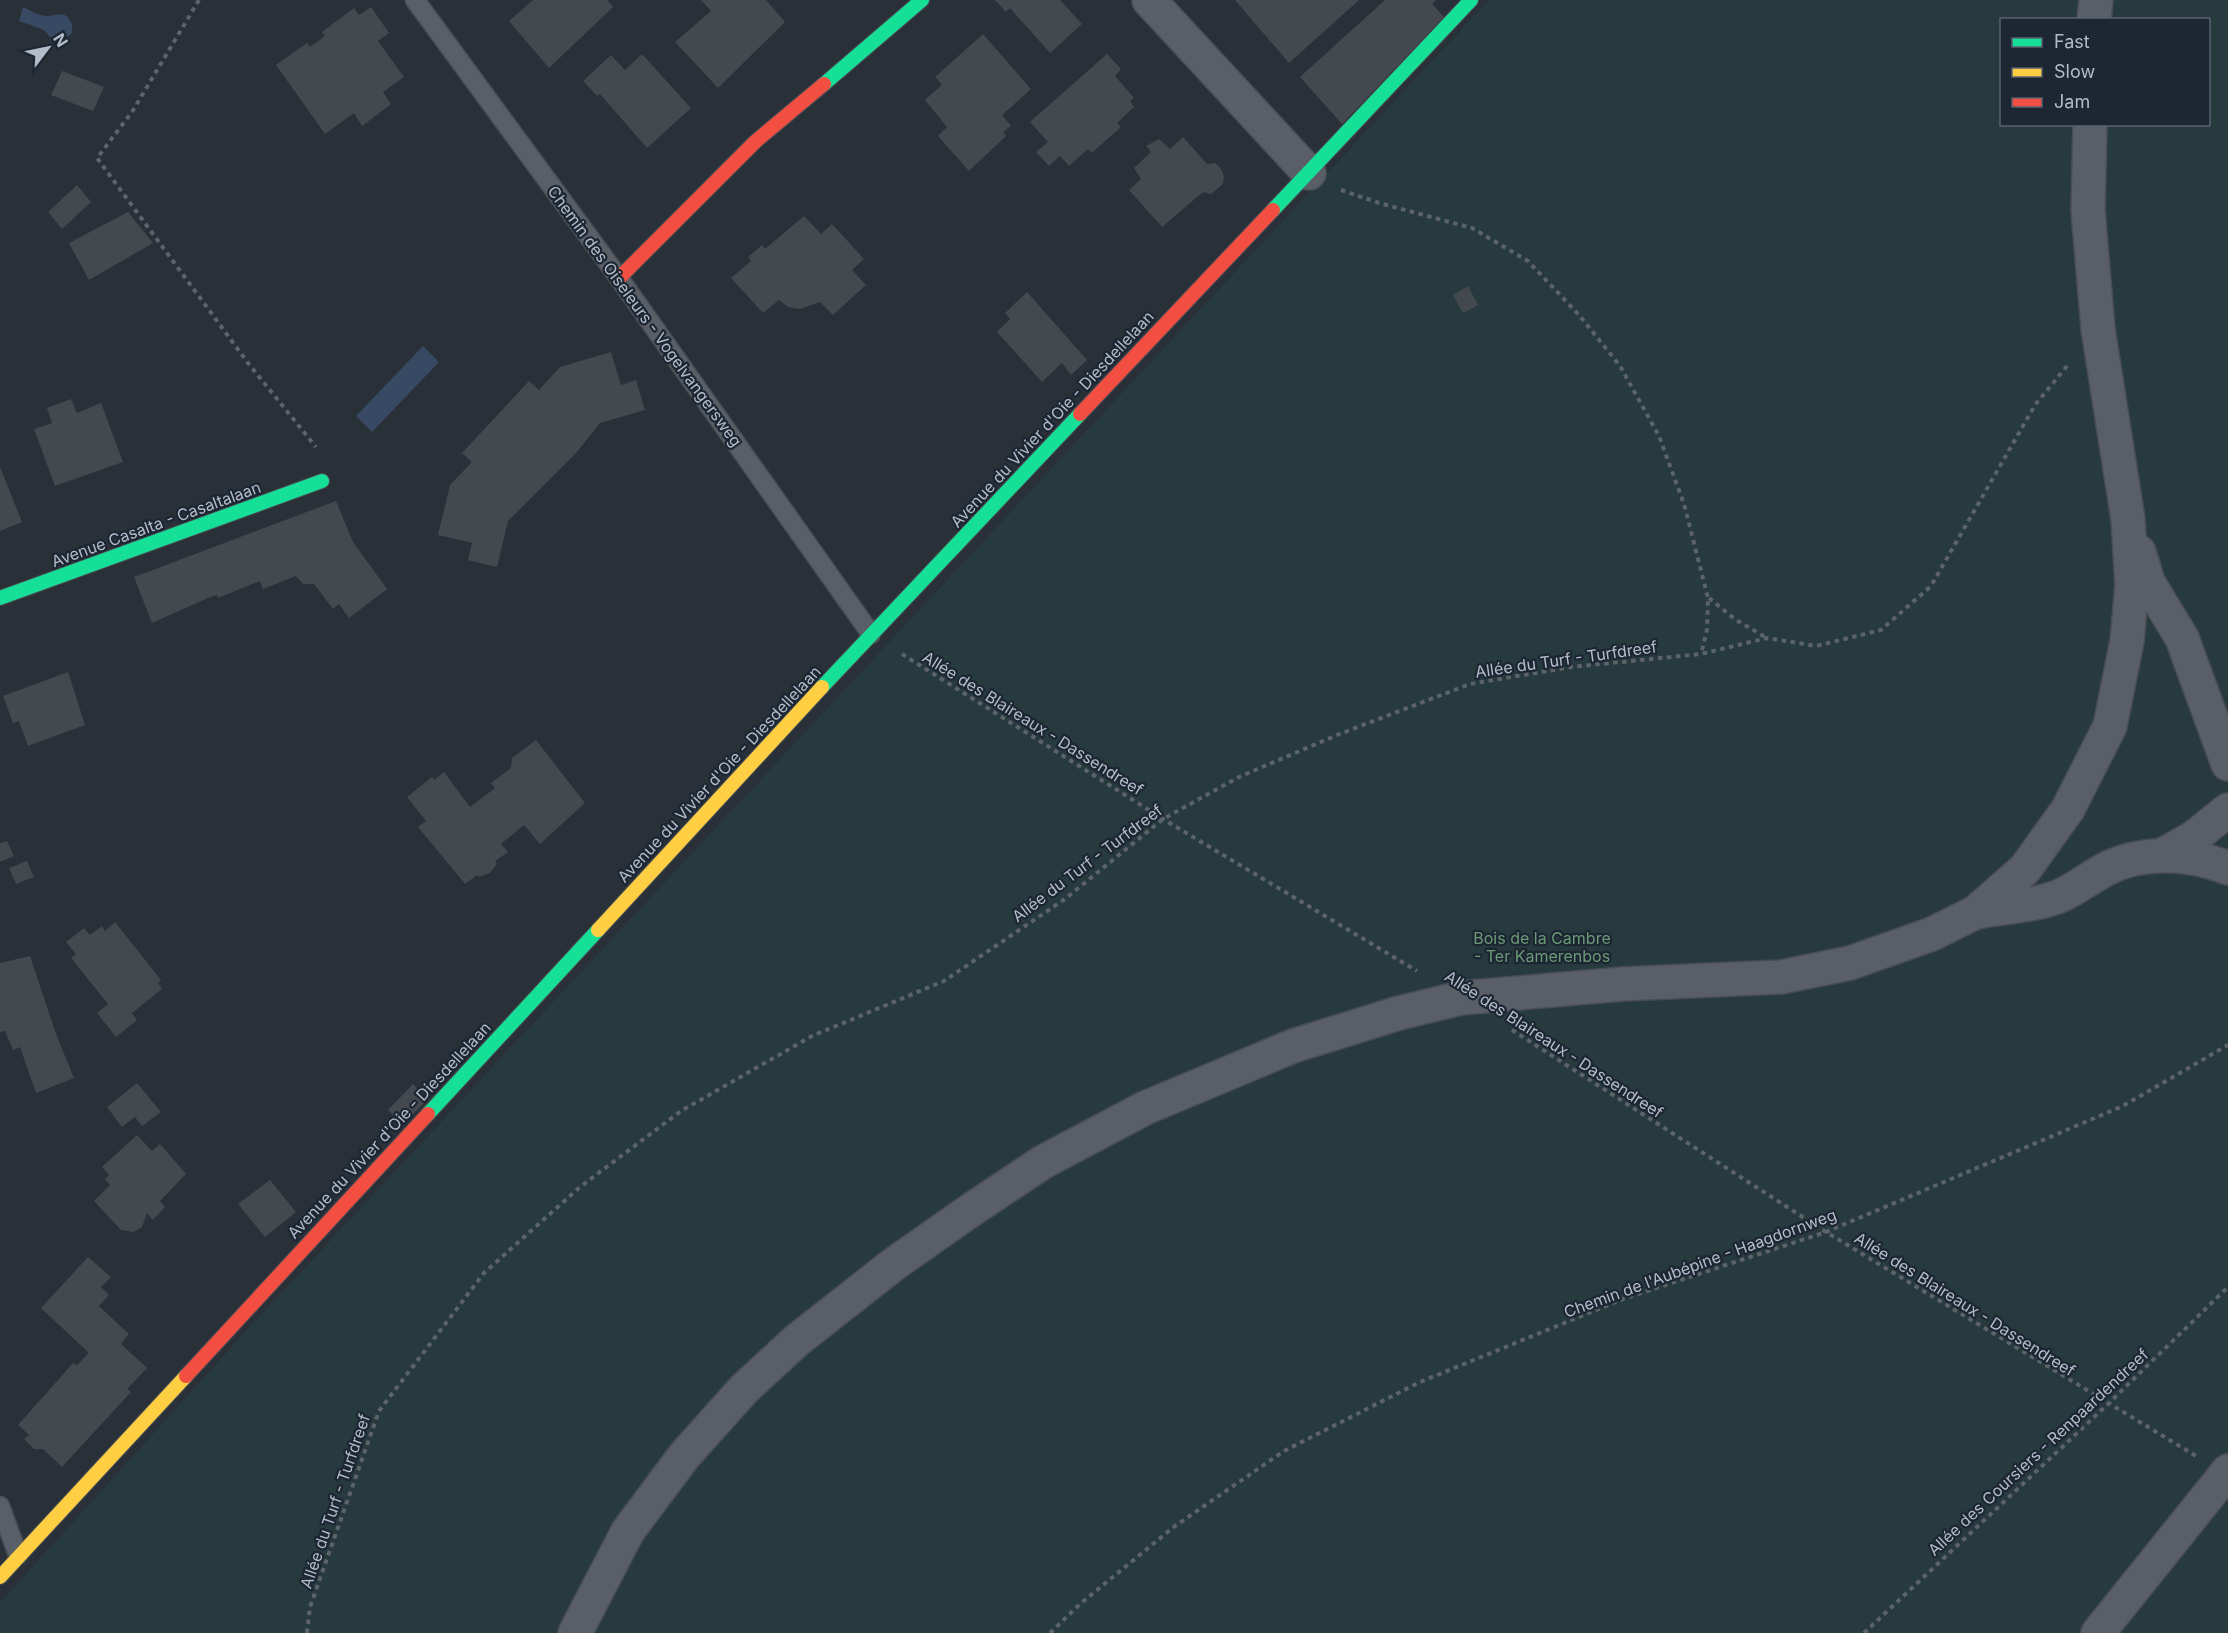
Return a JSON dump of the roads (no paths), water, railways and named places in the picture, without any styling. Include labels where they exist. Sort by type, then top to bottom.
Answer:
[{"type":"street","points":[[619,278],[756,141],[922,0]]},
{"type":"street","points":[[1149,0],[1309,173]]},
{"type":"street","name":"Avenue du Vivier d'Oie - Diesdellelaan","points":[[0,1577],[871,634],[1471,0]]},
{"type":"street","points":[[2094,18],[2096,0]]},
{"type":"street","points":[[575,1633],[628,1531],[684,1456],[744,1389],[796,1341],[904,1257],[1043,1162],[1145,1108],[1293,1046],[1399,1013],[1461,998],[1612,984],[1781,977],[1850,963],[1932,934],[1976,912],[2025,869],[2068,809],[2110,726],[2127,641],[2131,596],[2128,519],[2098,329],[2088,210],[2090,126]]},
{"type":"street","name":"Avenue Casalta - Casaltalaan","points":[[0,598],[322,481]]},
{"type":"street","points":[[2128,519],[2148,582],[2182,638],[2228,764]]},
{"type":"street","points":[[2161,856],[2193,838],[2228,810]]},
{"type":"street","points":[[1976,912],[2061,896],[2109,868],[2135,858],[2192,857],[2228,868]]},
{"type":"street","points":[[2098,1633],[2227,1472]]},
{"type":"lane","name":"Chemin des Oiseleurs - Vogelvangersweg","points":[[416,0],[619,278],[871,634]]},
{"type":"lane","points":[[0,1506],[18,1555]]},
{"type":"water","points":[[23,7],[44,16],[61,14],[67,16],[72,24],[72,33],[65,40],[54,42],[44,30],[19,21]]},
{"type":"water","points":[[423,346],[439,362],[372,432],[356,416]]},
{"type":"park label","name":"Bois de la Cambre - Ter Kamerenbos","points":[[1542,947]]}]
